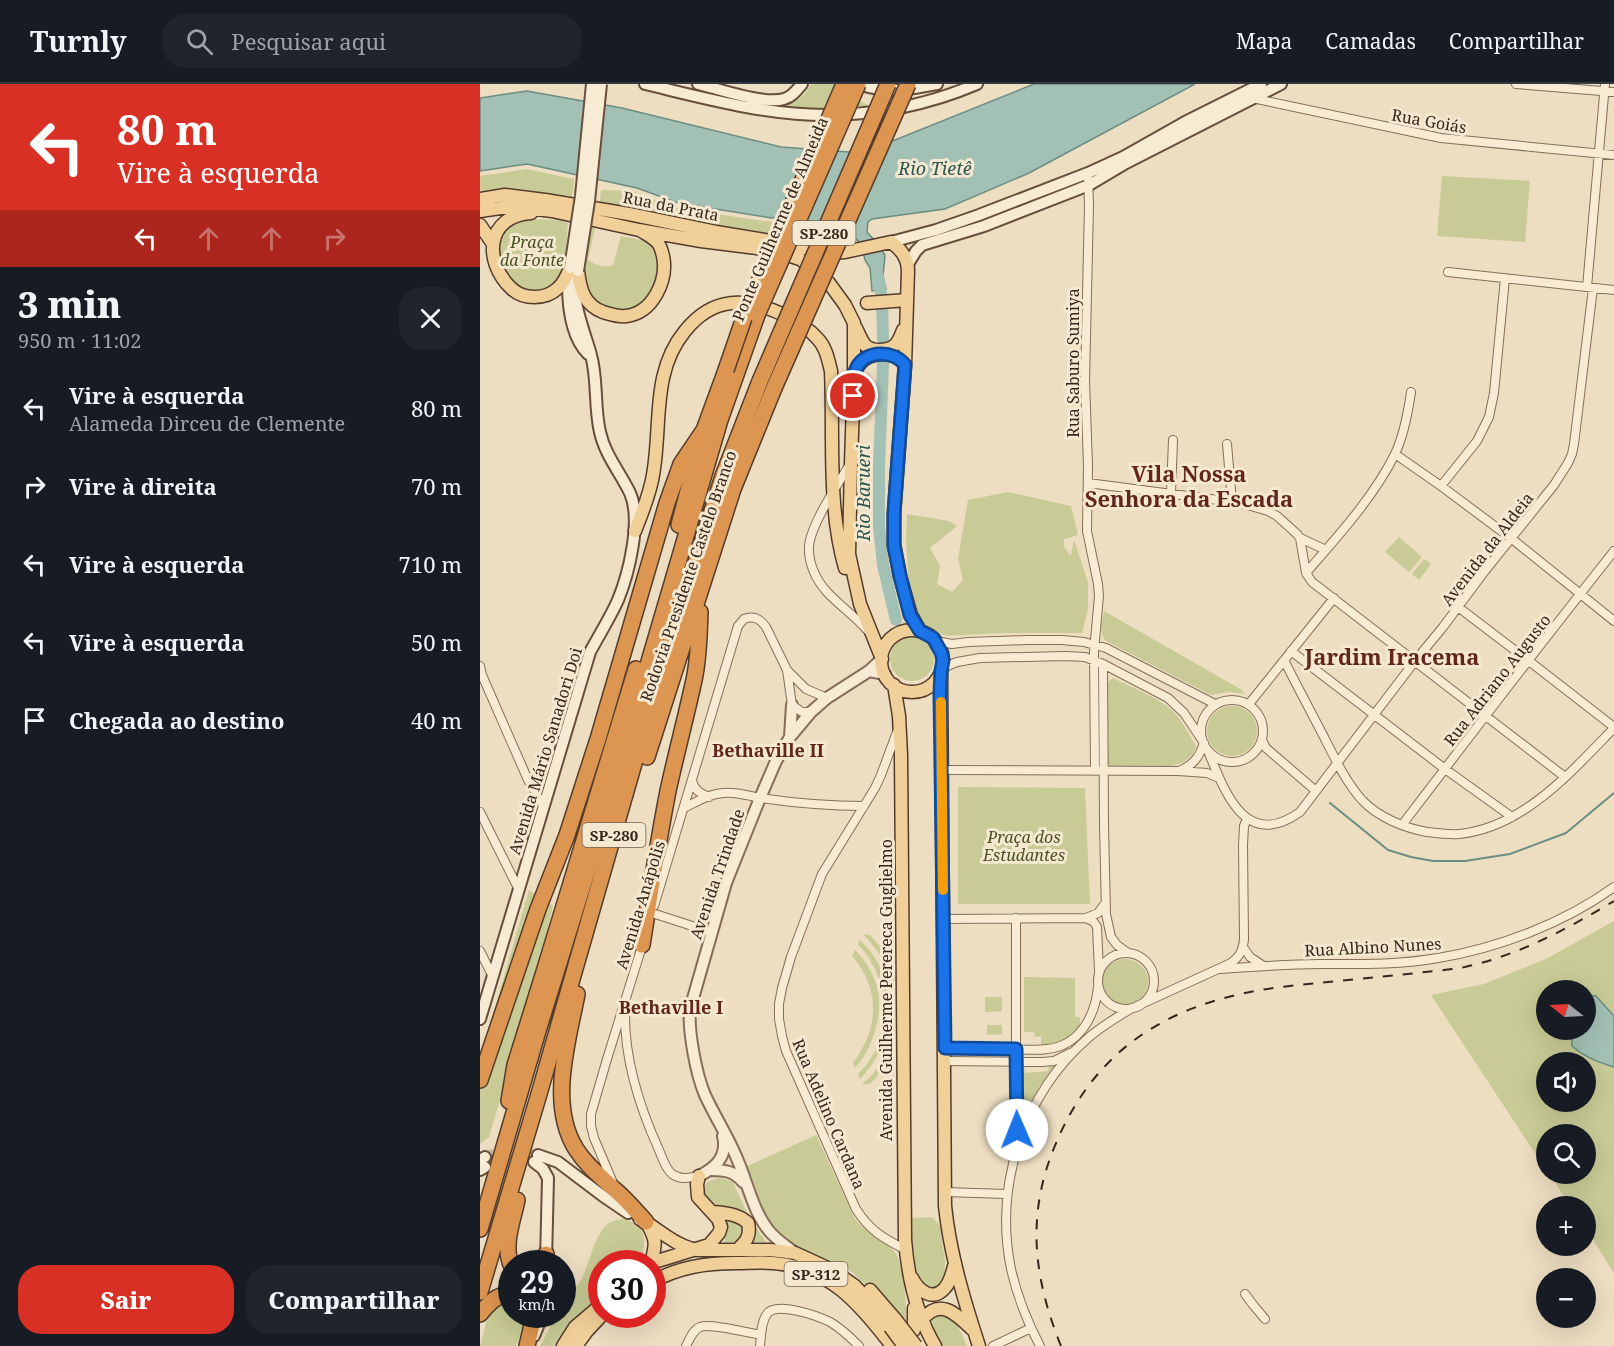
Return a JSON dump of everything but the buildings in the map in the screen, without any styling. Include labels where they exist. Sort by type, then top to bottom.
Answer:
[{"type":"highway","name":"Rodovia Presidente Castelo Branco","points":[[485,1166],[541,1020],[582,890],[720,420],[746,312],[846,84]]},
{"type":"highway","name":"Ponte Guilherme de Almeida","points":[[731,370],[859,84]]},
{"type":"highway","name":"Rodovia Presidente Castelo Branco","points":[[480,1292],[645,725],[723,476],[760,381],[888,84]]},
{"type":"highway","name":"Rodovia Presidente Castelo Branco","points":[[539,1094],[580,979],[626,819],[733,489],[774,388],[908,84]]},
{"type":"highway","name":"Rodovia Presidente Castelo Branco","points":[[480,1229],[485,1166],[670,557],[704,430],[731,370]]},
{"type":"highway","points":[[480,1080],[538,909],[567,835],[667,503],[681,464],[704,430]]},
{"type":"highway","points":[[642,945],[668,792],[695,679],[701,592],[700,551]]},
{"type":"highway","name":"Rodovia Presidente Castelo Branco","points":[[544,972],[582,890]]},
{"type":"highway","points":[[587,929],[560,1084],[568,1134],[576,1150],[596,1173],[616,1190],[646,1222]]},
{"type":"highway","points":[[508,1250],[539,1094]]},
{"type":"highway","points":[[480,1314],[492,1299],[498,1297]]},
{"type":"highway","points":[[529,1346],[532,1328]]},
{"type":"main road","points":[[592,84],[574,270],[584,297],[599,310],[619,316],[634,314],[644,308],[661,286],[664,271],[659,245],[652,237],[639,230]]},
{"type":"main road","points":[[552,211],[519,214],[507,219],[497,231],[493,244],[493,253],[500,276],[512,290],[533,298],[552,293],[574,270],[589,201],[601,84]]},
{"type":"main road","points":[[645,84],[756,108],[817,114],[861,112],[906,106],[977,84]]},
{"type":"main road","points":[[698,84],[774,101],[788,98],[802,84]]},
{"type":"main road","points":[[836,114],[847,94],[846,84]]},
{"type":"main road","points":[[859,84],[877,90],[896,91],[937,84]]},
{"type":"main road","points":[[889,243],[980,215],[1088,173],[1261,84]]},
{"type":"main road","points":[[920,631],[910,615],[894,545],[894,513],[905,365],[906,320],[901,300],[908,264],[916,251],[922,245],[984,226],[1089,185],[1126,163],[1281,84]]},
{"type":"main road","name":"Rua da Prata","points":[[480,199],[505,195],[527,197],[629,214],[828,253],[889,243]]},
{"type":"main road","name":"Rua da Prata","points":[[480,210],[514,206],[552,211],[639,230],[782,252],[800,259],[815,270],[836,293],[854,323]]},
{"type":"main road","points":[[480,225],[493,244]]},
{"type":"main road","points":[[889,243],[898,247],[908,264]]},
{"type":"main road","name":"Avenida Mário Sanadori Doi","points":[[480,1019],[483,1001],[493,977],[590,652],[618,599],[627,574],[635,531],[635,512],[630,494],[609,459],[600,434],[592,358],[576,301],[574,270]]},
{"type":"main road","points":[[867,303],[901,300]]},
{"type":"main road","points":[[635,531],[653,476],[661,383],[671,352],[696,318],[720,304],[747,302],[765,307],[808,330],[818,339],[827,353],[831,371],[834,491],[838,543],[857,606],[869,628]]},
{"type":"main road","points":[[854,323],[867,347],[875,350],[893,347],[900,338],[906,320]]},
{"type":"main road","points":[[854,323],[849,554],[856,590],[882,659]]},
{"type":"main road","points":[[854,375],[863,360],[871,356],[887,354],[895,356],[905,365]]},
{"type":"main road","points":[[941,669],[935,681],[923,689],[908,691],[894,685],[882,667],[886,645],[896,634],[910,630],[920,631],[936,641],[941,652],[944,1192],[948,1232],[955,1264],[979,1346]]},
{"type":"main road","name":"Avenida Trindade","points":[[719,1125],[699,1078],[689,1022],[690,1009],[726,883],[759,798],[776,760],[790,737],[811,712],[827,698],[869,671],[882,659]]},
{"type":"main road","points":[[869,671],[885,674]]},
{"type":"main road","name":"Avenida Guilherme Perereca Guglielmo","points":[[894,685],[902,755],[906,1250],[918,1325]]},
{"type":"main road","points":[[790,737],[792,705]]},
{"type":"main road","points":[[697,1250],[709,1245],[721,1227],[713,1212],[700,1201],[697,1191],[699,1176],[711,1170],[723,1155],[724,1143],[719,1125]]},
{"type":"main road","points":[[719,1125],[738,1160],[747,1187],[770,1232],[795,1252],[832,1270],[849,1282],[867,1299],[903,1346]]},
{"type":"main road","points":[[545,1250],[548,1178],[536,1159],[558,1162],[628,1213]]},
{"type":"main road","points":[[711,1170],[722,1170],[735,1174],[747,1187]]},
{"type":"main road","points":[[713,1212],[736,1215],[748,1223],[747,1239],[736,1250]]},
{"type":"main road","name":"SP-312","points":[[628,1213],[680,1245],[697,1250]]},
{"type":"main road","points":[[646,1222],[654,1237],[654,1250]]},
{"type":"main road","name":"SP-312","points":[[666,1259],[697,1250],[795,1252]]},
{"type":"main road","name":"SP-312","points":[[666,1276],[687,1268],[721,1263],[781,1264],[808,1270],[824,1277],[850,1296],[891,1333],[916,1346]]},
{"type":"main road","points":[[909,1272],[919,1289],[924,1293],[933,1294],[946,1288],[955,1264]]},
{"type":"main road","points":[[935,1346],[918,1325],[932,1310],[944,1309],[954,1313],[974,1331]]},
{"type":"main road","points":[[563,1346],[575,1327],[588,1316]]},
{"type":"main road","points":[[529,1346],[537,1328]]},
{"type":"main road","points":[[576,1346],[588,1328]]},
{"type":"street","points":[[1516,84],[1605,88],[1614,92]]},
{"type":"street","name":"Avenida da Aldeia","points":[[1247,819],[1264,824],[1282,823],[1300,813],[1373,715],[1554,485],[1568,463],[1572,454],[1590,287],[1605,88]]},
{"type":"street","name":"Rua Goiás","points":[[1243,94],[1254,99],[1441,138],[1614,155]]},
{"type":"street","name":"Rua Saburo Sumiya","points":[[1088,173],[1084,381],[1088,483],[1087,531],[1099,596],[1094,644],[1095,771]]},
{"type":"street","points":[[1448,272],[1614,290]]},
{"type":"street","points":[[1441,486],[1477,441],[1489,417],[1495,383],[1505,278]]},
{"type":"street","points":[[1306,573],[1360,507],[1395,454],[1406,420],[1411,392]]},
{"type":"street","points":[[1171,493],[1173,440]]},
{"type":"street","points":[[1227,444],[1232,502]]},
{"type":"street","points":[[1395,454],[1512,539],[1614,621]]},
{"type":"street","points":[[850,463],[814,530],[809,545],[810,559],[819,582],[833,598],[869,628]]},
{"type":"street","points":[[1088,483],[1232,502],[1268,511],[1285,522],[1300,538],[1326,550]]},
{"type":"street","points":[[1300,538],[1306,573],[1312,582],[1565,777]]},
{"type":"street","name":"Rua Adriano Augusto","points":[[1402,825],[1614,551]]},
{"type":"street","points":[[1249,704],[1334,598]]},
{"type":"street","points":[[1284,660],[1337,764],[1356,792],[1371,808],[1413,830],[1457,834],[1488,828],[1512,817],[1538,799],[1565,777],[1614,727],[1458,608]]},
{"type":"street","name":"Avenida Anápolis","points":[[616,1190],[594,1138],[591,1114],[738,626],[744,619],[753,617],[762,622],[787,670]]},
{"type":"street","points":[[936,641],[952,644],[978,641],[1062,640],[1094,644],[1215,704]]},
{"type":"street","points":[[1291,651],[1373,715],[1512,817]]},
{"type":"street","points":[[941,669],[964,660],[1000,657],[1085,657],[1103,664],[1173,702],[1184,713],[1205,744],[1220,759],[1236,762],[1254,754],[1260,746],[1264,729],[1258,712],[1249,704],[1232,699],[1221,701],[1208,711],[1203,719],[1201,731],[1205,744],[1219,778],[1233,803],[1247,819],[1244,826],[1243,845],[1243,947],[1237,958],[1219,969],[1135,1007],[1104,1026],[1076,1050],[1052,1078],[1020,1138],[1007,1194],[1006,1226],[1011,1269],[1016,1287],[1026,1319],[1040,1346]]},
{"type":"street","points":[[1103,664],[1105,901],[1109,934],[1115,943],[1128,953],[1146,962],[1151,969],[1154,981],[1161,988],[1173,989]]},
{"type":"street","points":[[480,666],[481,678],[528,780],[544,807]]},
{"type":"street","points":[[787,670],[806,688],[827,698]]},
{"type":"street","points":[[787,670],[792,705],[802,712],[811,712]]},
{"type":"street","name":"Rua Adelino Cardana","points":[[898,730],[881,775],[822,874],[782,988],[779,1019],[789,1059],[856,1209],[871,1229],[906,1250]]},
{"type":"street","points":[[1262,740],[1266,748],[1316,791]]},
{"type":"street","points":[[1178,771],[1194,763],[1205,744]]},
{"type":"street","points":[[942,770],[1178,771],[1207,773],[1219,778]]},
{"type":"street","points":[[692,782],[697,791],[709,796]]},
{"type":"street","points":[[684,808],[709,796],[731,792],[759,798],[864,806]]},
{"type":"street","points":[[842,806],[850,813],[852,824]]},
{"type":"street","points":[[480,812],[519,890]]},
{"type":"street","name":"Rua Albino Nunes","points":[[1219,969],[1263,965],[1364,964],[1437,959],[1479,949],[1537,929],[1564,918],[1614,887]]},
{"type":"street","points":[[943,919],[1086,918],[1101,911],[1105,901]]},
{"type":"street","points":[[652,912],[711,932]]},
{"type":"street","points":[[1016,918],[1016,1127],[1020,1138]]},
{"type":"street","points":[[945,1048],[1049,1049],[1073,1039],[1086,1026],[1093,1014],[1098,987],[1097,927],[1094,922],[1086,918]]},
{"type":"street","points":[[1243,947],[1250,957],[1263,965]]},
{"type":"street","points":[[480,951],[493,977]]},
{"type":"street","points":[[1099,972],[1102,965],[1110,958],[1117,954],[1128,953]]},
{"type":"street","points":[[1098,987],[1102,996],[1111,1005],[1120,1008],[1135,1007],[1149,996],[1154,981]]},
{"type":"street","points":[[626,1000],[625,1024],[633,1079],[638,1100],[655,1141],[672,1174],[687,1179],[699,1176]]},
{"type":"street","points":[[944,1061],[1054,1060],[1076,1050]]},
{"type":"street","points":[[944,1192],[1007,1194]]},
{"type":"street","points":[[1245,1294],[1265,1319]]},
{"type":"street","points":[[760,1346],[765,1319],[770,1311],[781,1309],[811,1314],[828,1321],[840,1328],[859,1346]]},
{"type":"street","points":[[903,1346],[918,1325]]},
{"type":"street","points":[[686,1346],[694,1331],[701,1327],[761,1335]]},
{"type":"street","points":[[993,1346],[1031,1328]]},
{"type":"green space","points":[[811,84],[844,84],[844,93],[872,107],[867,109],[856,105],[824,110],[787,108],[803,96]]},
{"type":"green space","points":[[526,169],[574,179],[572,200],[480,196],[480,176]]},
{"type":"green space","points":[[1442,176],[1530,181],[1525,242],[1437,236]]},
{"type":"green space","points":[[601,190],[633,191],[671,207],[790,223],[782,240],[599,209]]},
{"type":"green space","name":"Praça da Fonte","points":[[524,219],[562,220],[568,223],[562,273],[554,285],[541,291],[519,288],[508,276],[500,259],[499,241],[502,233],[513,223]]},
{"type":"green space","name":"Praça da Fonte","points":[[591,227],[595,228],[588,260],[597,265],[613,265],[621,236],[648,243],[657,253],[659,266],[656,280],[649,294],[639,304],[626,310],[611,310],[597,302],[589,293],[584,267]]},
{"type":"green space","points":[[1008,492],[1071,506],[1078,535],[1064,539],[1064,547],[1071,556],[1074,540],[1088,582],[1088,609],[1082,633],[946,636],[921,623],[908,575],[907,514],[949,521],[957,526],[930,548],[940,566],[937,584],[952,592],[963,580],[958,559],[968,500]]},
{"type":"green space","points":[[1399,537],[1422,557],[1409,572],[1385,552]]},
{"type":"green space","points":[[1424,559],[1431,564],[1419,580],[1412,574]]},
{"type":"green space","points":[[1104,611],[1242,690],[1245,694],[1229,692],[1211,695],[1106,641],[1101,630]]},
{"type":"green space","points":[[912,637],[927,644],[934,659],[927,674],[912,681],[897,674],[890,659],[897,644]]},
{"type":"green space","points":[[1113,678],[1157,700],[1173,711],[1196,746],[1191,756],[1183,762],[1160,768],[1111,767],[1108,764],[1107,683]]},
{"type":"green space","points":[[1232,706],[1246,710],[1253,717],[1257,731],[1253,745],[1246,752],[1232,756],[1218,752],[1211,745],[1207,731],[1211,717],[1218,710]]},
{"type":"green space","name":"Praça dos Estudantes","points":[[958,787],[1085,788],[1090,904],[958,904]]},
{"type":"green space","points":[[529,890],[553,906],[530,1000],[489,1137],[480,1144],[480,1059]]},
{"type":"green space","points":[[1614,921],[1614,1273],[1596,1245],[1596,1196],[1564,1196],[1556,1184],[1596,1184],[1596,1124],[1536,1124],[1536,1155],[1431,995],[1484,984],[1546,959]]},
{"type":"green space","points":[[863,934],[870,935],[889,957],[895,970],[894,985],[882,958]]},
{"type":"green space","points":[[860,940],[883,973],[890,1009],[888,1028],[882,1046],[873,1063],[860,1079],[858,1074],[870,1060],[878,1044],[885,1010],[878,975],[858,944]]},
{"type":"green space","points":[[855,950],[872,973],[879,999],[878,1018],[870,1045],[855,1068],[853,1063],[868,1036],[873,1009],[868,982],[852,956]]},
{"type":"green space","points":[[1125,959],[1141,966],[1148,982],[1141,998],[1125,1005],[1109,998],[1102,982],[1109,966]]},
{"type":"green space","points":[[1024,977],[1075,978],[1075,1017],[1080,1017],[1080,1026],[1063,1040],[1041,1045],[1041,1036],[1035,1037],[1034,1032],[1024,1032]]},
{"type":"green space","points":[[985,997],[1002,997],[1002,1011],[985,1012]]},
{"type":"green space","points":[[987,1025],[1002,1025],[1002,1034],[987,1035]]},
{"type":"green space","points":[[894,1031],[892,1046],[884,1067],[870,1084],[862,1084],[882,1060]]},
{"type":"green space","points":[[1056,1064],[1039,1087],[1019,1126],[1019,1116],[1023,1116],[1024,1076],[1018,1075],[1020,1069],[1024,1067],[1025,1073],[1048,1071],[1049,1066]]},
{"type":"green space","points":[[816,1135],[855,1219],[868,1232],[892,1249],[896,1255],[904,1287],[906,1328],[875,1293],[852,1272],[784,1241],[762,1216],[743,1168]]},
{"type":"green space","points":[[723,1178],[733,1182],[756,1228],[766,1242],[724,1242],[724,1227],[719,1215],[700,1194],[708,1182]]},
{"type":"green space","points":[[932,1217],[940,1226],[945,1262],[944,1279],[940,1288],[931,1291],[917,1278],[911,1252],[910,1218]]},
{"type":"green space","points":[[622,1219],[630,1221],[641,1230],[644,1250],[593,1250],[605,1226]]},
{"type":"green space","points":[[588,1262],[588,1316],[566,1346],[540,1346],[550,1328],[576,1328],[576,1287]]},
{"type":"green space","points":[[498,1305],[498,1328],[524,1328],[516,1346],[480,1346],[489,1312]]},
{"type":"green space","points":[[935,1314],[953,1320],[967,1346],[940,1346],[931,1320]]},
{"type":"water","name":"Rio Tietê","points":[[1034,84],[1195,84],[1029,173],[945,209],[872,219],[868,222],[867,232],[885,255],[883,277],[886,289],[872,291],[870,268],[865,260],[861,244],[853,236],[798,217],[784,215],[772,218],[678,203],[637,188],[527,164],[480,171],[480,98],[527,91],[622,108],[781,147],[849,152],[895,140]]},
{"type":"water","points":[[1596,996],[1614,1016],[1614,1067],[1596,1060],[1596,1052],[1580,1052],[1572,1046],[1572,1040],[1596,1040]]},
{"type":"waterway","name":"Rio Barueri","points":[[878,276],[882,299],[883,338]]},
{"type":"waterway","name":"Rio Barueri","points":[[883,364],[879,526],[883,565],[896,620]]},
{"type":"waterway","points":[[1330,803],[1388,850],[1433,861],[1465,861],[1510,854],[1566,833],[1614,793]]},
{"type":"tunnel","points":[[485,1157],[499,1152],[512,1151],[538,1155]]},
{"type":"tunnel","points":[[485,1167],[509,1160],[534,1162]]},
{"type":"railway","points":[[1061,1346],[1052,1321],[1040,1272],[1037,1248],[1039,1199],[1054,1148],[1072,1111],[1094,1079],[1119,1053],[1147,1031],[1178,1014],[1213,1001],[1290,986],[1465,967],[1504,956],[1542,940],[1614,901]]},
{"type":"slow traffic","points":[[941,702],[943,890]]},
{"type":"district","name":"Vila Nossa Senhora da Escada","points":[[1189,486]]},
{"type":"district","name":"Jardim Iracema","points":[[1392,656]]},
{"type":"district","name":"Bethaville II","points":[[768,750]]},
{"type":"district","name":"Bethaville I","points":[[671,1007]]},
{"type":"route","points":[[853,396],[854,375],[863,360],[878,354],[887,354],[895,356],[905,365],[894,513],[894,545],[910,615],[920,631],[933,638],[943,660],[940,694],[945,1048],[1016,1049],[1017,1130]]}]
